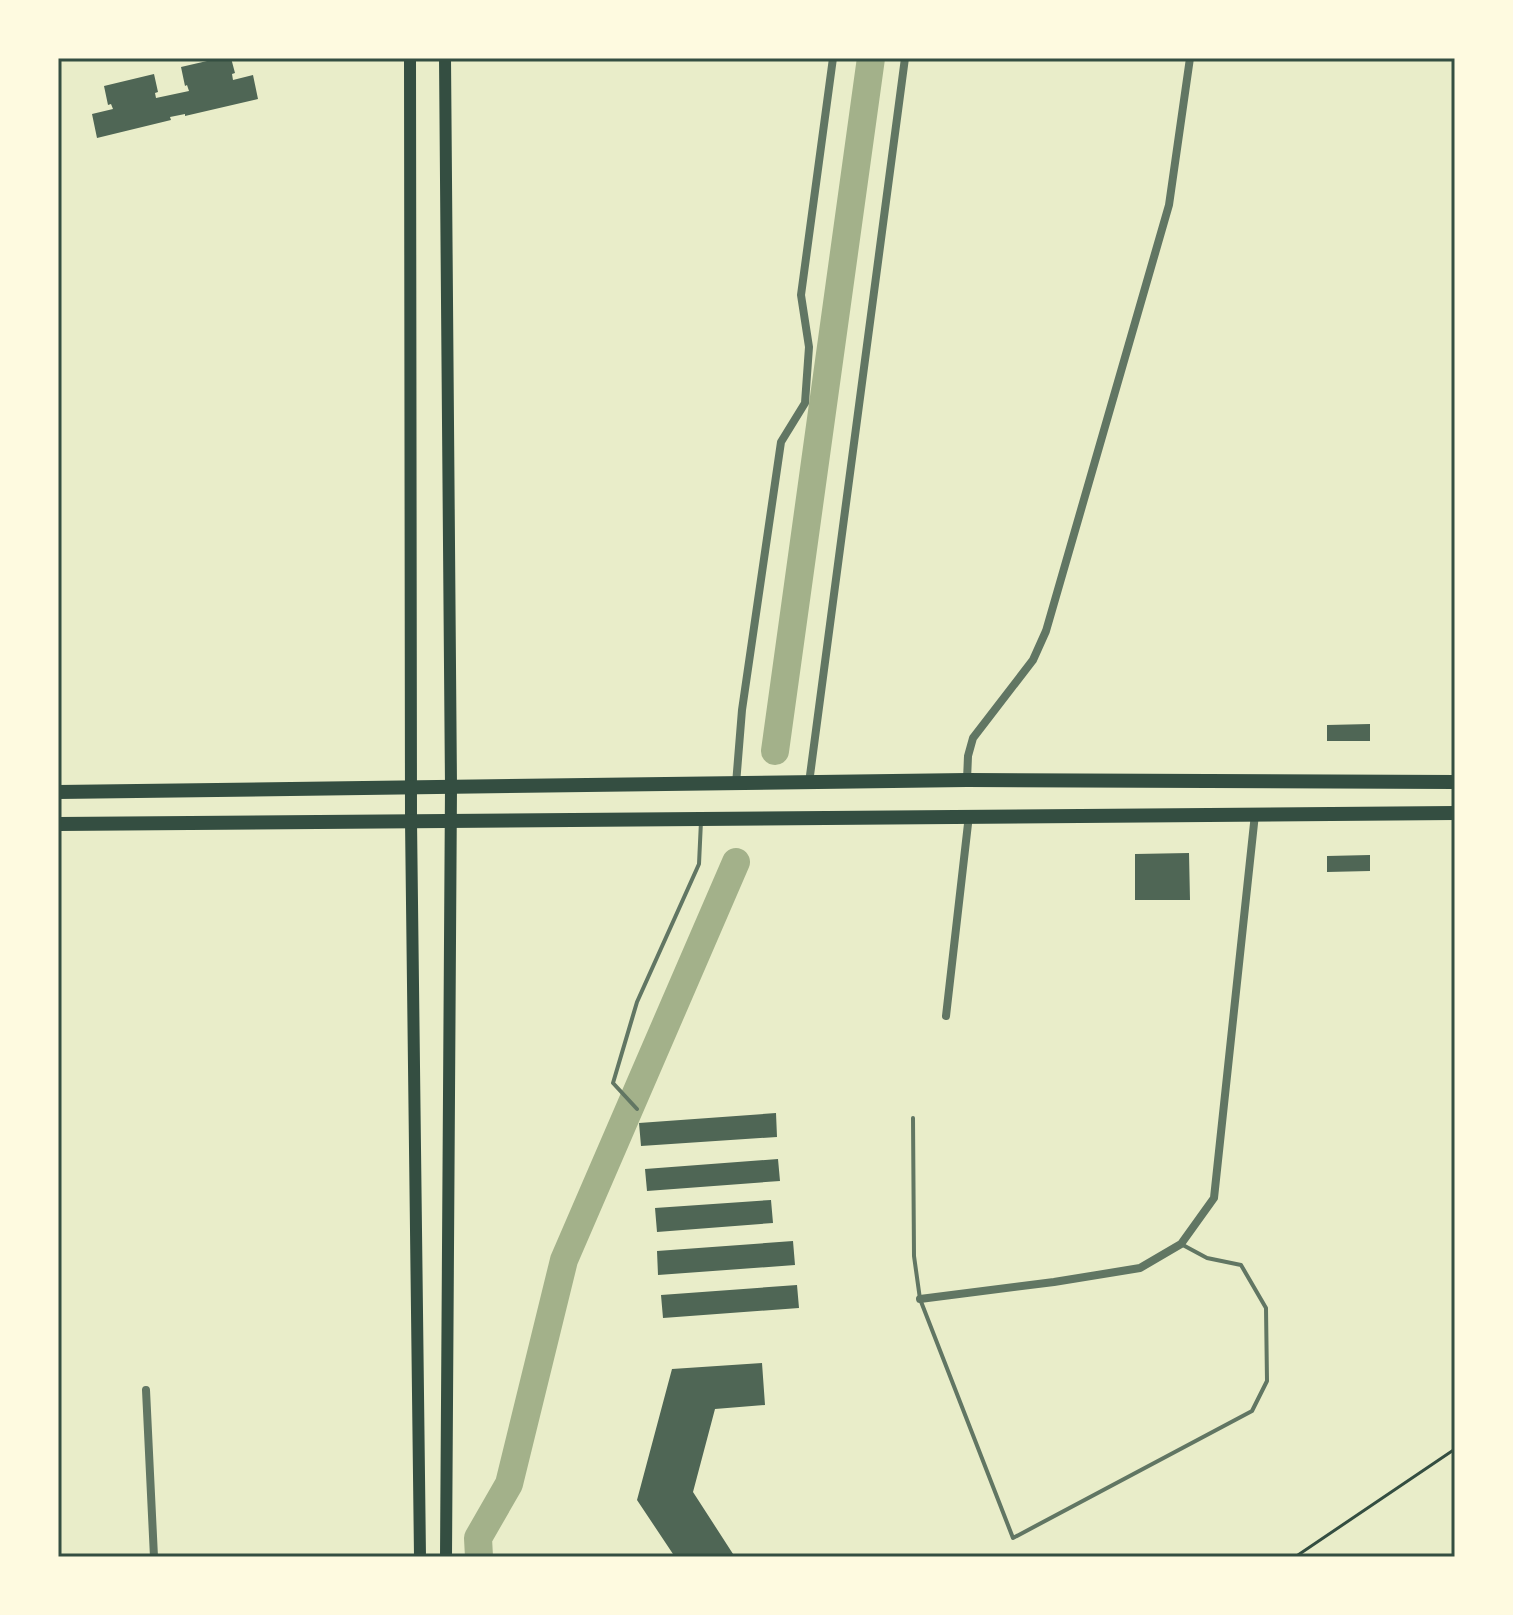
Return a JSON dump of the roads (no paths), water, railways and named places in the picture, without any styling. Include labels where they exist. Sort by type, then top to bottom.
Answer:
[{"type":"main road","points":[[410,58],[411,821],[420,1557]]},
{"type":"main road","points":[[445,58],[451,787],[446,1557]]},
{"type":"main road","points":[[58,792],[967,780],[1455,782]]},
{"type":"main road","points":[[58,824],[1455,813]]},
{"type":"street","points":[[736,784],[742,710],[781,442],[805,403],[809,347],[801,295],[833,58]]},
{"type":"street","points":[[809,784],[905,58]]},
{"type":"street","points":[[967,780],[968,756],[973,738],[1033,660],[1046,631],[1169,205],[1190,58]]},
{"type":"street","points":[[920,1299],[1140,1268],[1181,1244],[1214,1198],[1255,814]]},
{"type":"street","points":[[946,1016],[969,815]]},
{"type":"street","points":[[146,1390],[154,1557]]},
{"type":"lane","points":[[637,1109],[613,1083],[637,1002],[699,864],[701,819]]},
{"type":"lane","points":[[913,1118],[914,1256],[920,1299],[1013,1538],[1252,1411],[1267,1381],[1266,1308],[1241,1265],[1207,1258],[1181,1244]]},
{"type":"waterway","points":[[775,751],[871,58]]},
{"type":"waterway","points":[[479,1557],[478,1538],[509,1484],[564,1260],[736,862]]}]
